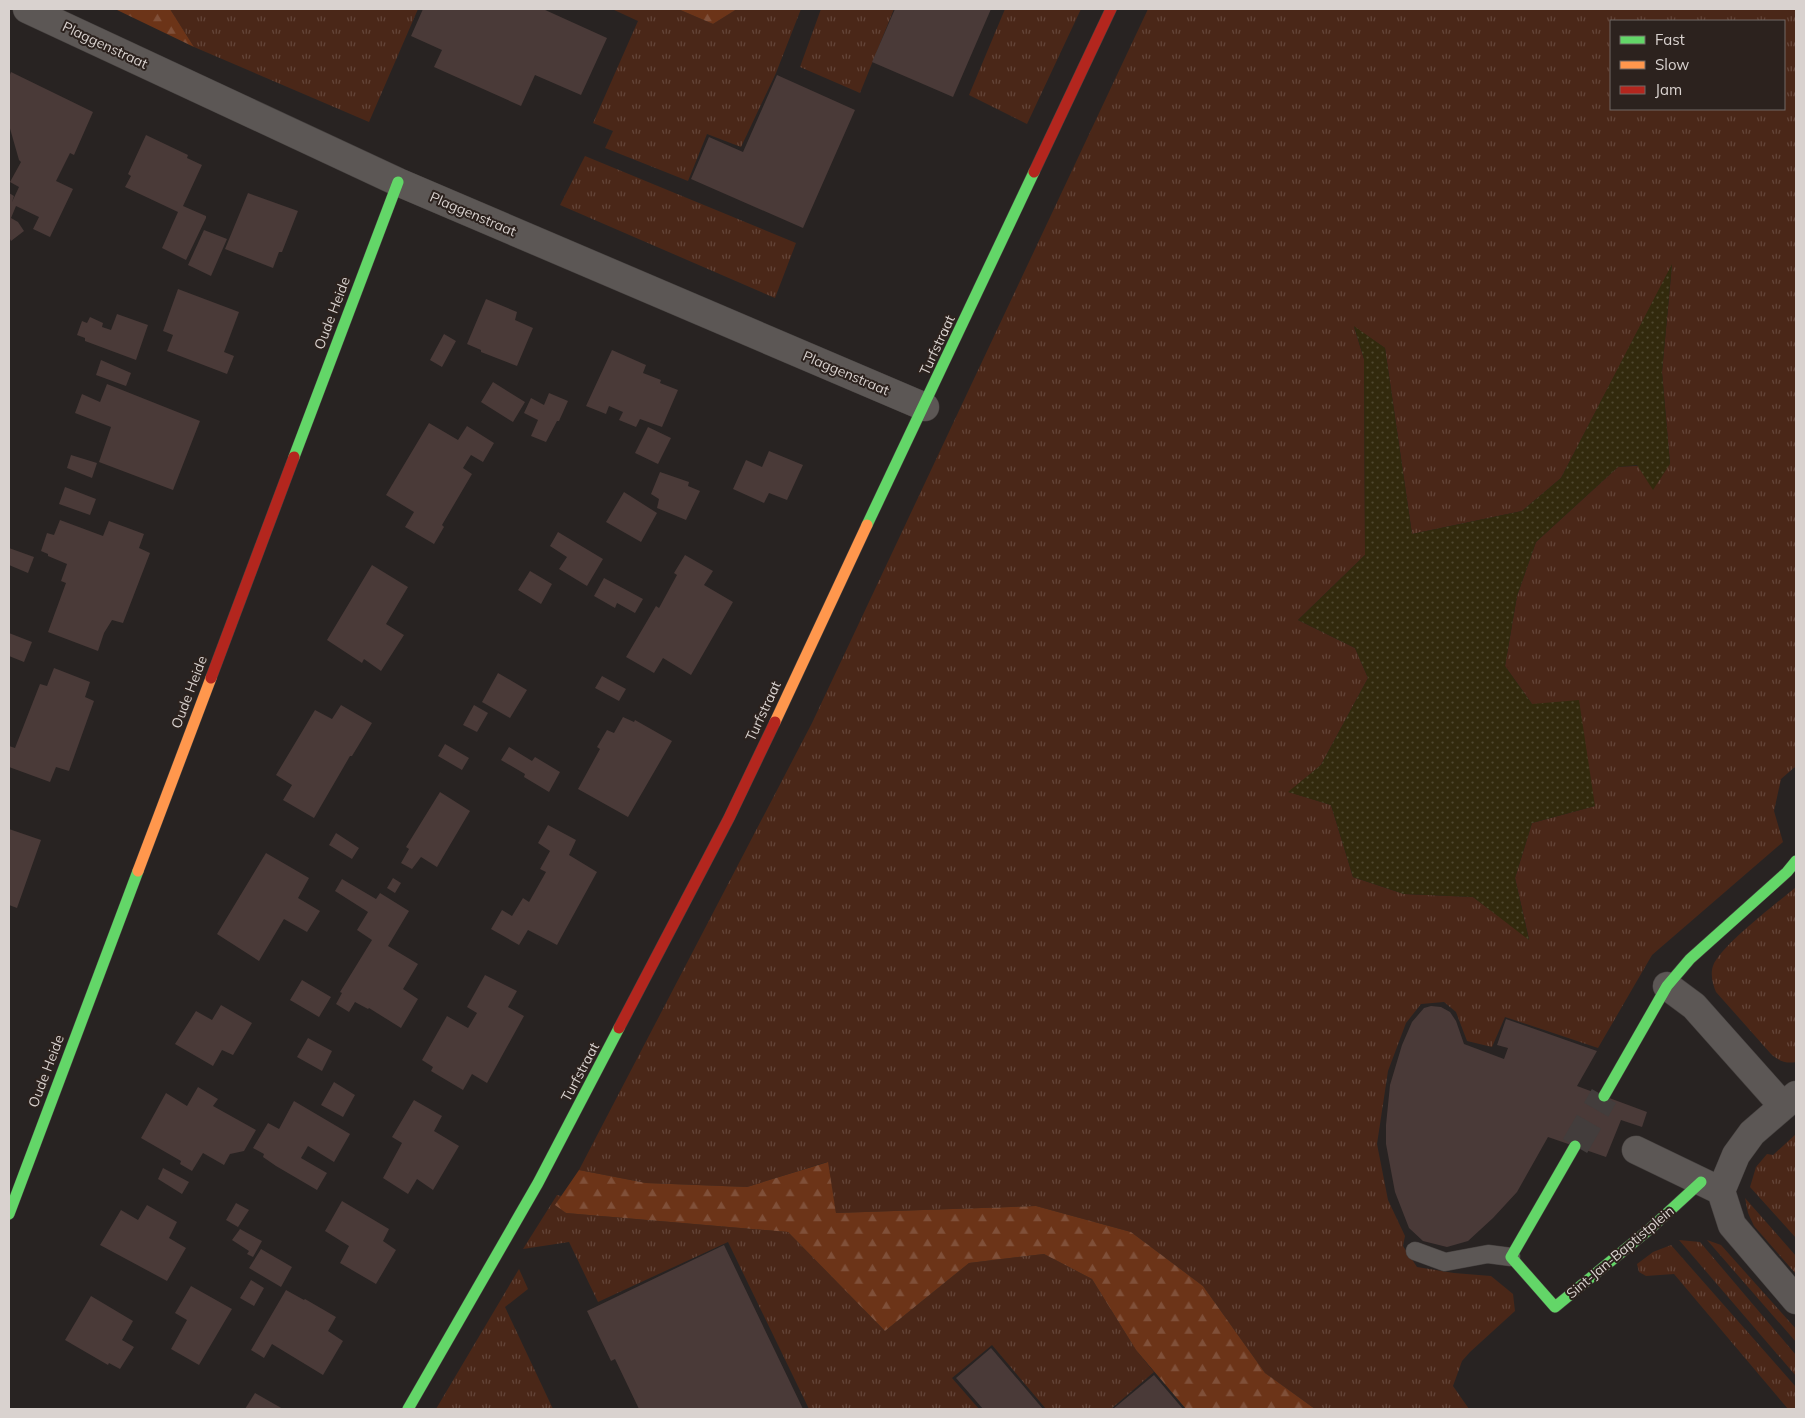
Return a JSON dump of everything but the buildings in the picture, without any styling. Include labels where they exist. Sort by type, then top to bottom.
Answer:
[{"type":"street","name":"Plaggenstraat","points":[[27,9],[398,182],[925,407]]},
{"type":"street","name":"Turfstraat","points":[[408,1409],[538,1183],[729,818],[925,407],[1111,9]]},
{"type":"street","name":"Oude Heide","points":[[9,1214],[398,182]]},
{"type":"street","points":[[1604,1096],[1667,986],[1690,959],[1787,872],[1796,861]]},
{"type":"street","points":[[1667,986],[1694,1006],[1790,1100],[1752,1133],[1711,1186]]},
{"type":"street","points":[[1511,1257],[1575,1146]]},
{"type":"street","points":[[1636,1150],[1711,1186],[1732,1226],[1796,1300]]},
{"type":"street","name":"Sint-Jan-Baptistplein","points":[[1511,1257],[1555,1306],[1650,1228],[1711,1186]]},
{"type":"lane","points":[[1415,1251],[1445,1262],[1488,1254],[1511,1257]]},
{"type":"green space","points":[[115,9],[170,9],[194,47]]},
{"type":"green space","points":[[170,9],[418,9],[369,122],[194,47]]},
{"type":"green space","points":[[612,9],[678,9],[713,24],[737,9],[801,9],[776,73],[741,147],[707,134],[688,181],[605,148],[613,131],[593,123],[638,21]]},
{"type":"green space","points":[[678,9],[737,9],[713,24]]},
{"type":"green space","points":[[821,9],[894,9],[860,93],[800,67]]},
{"type":"green space","points":[[1005,9],[1081,9],[1027,124],[969,95]]},
{"type":"green space","points":[[1148,9],[1796,9],[1796,766],[1781,779],[1774,811],[1783,842],[1652,955],[1598,1048],[1505,1017],[1492,1047],[1467,1041],[1456,1012],[1444,1002],[1421,1004],[1406,1023],[1388,1071],[1377,1144],[1388,1200],[1405,1236],[1403,1246],[1417,1267],[1491,1276],[1513,1294],[1515,1311],[1462,1361],[1453,1386],[1469,1409],[1315,1409],[1265,1373],[1203,1286],[1131,1232],[1036,1206],[836,1213],[827,1162],[747,1187],[646,1183],[579,1170],[812,723]],"holes":[[[1672,265],[1662,372],[1670,464],[1618,467],[1536,542],[1517,596],[1505,666],[1532,704],[1595,806],[1532,823],[1515,878],[1529,939],[1473,897],[1404,894],[1353,877],[1331,805],[1289,792],[1321,765],[1368,678],[1355,648],[1298,620],[1365,555],[1364,359],[1354,327],[1385,348],[1412,534],[1522,511],[1561,478]]]},
{"type":"green space","points":[[585,156],[796,243],[775,298],[560,205]]},
{"type":"green space","points":[[1796,887],[1796,1062],[1789,1063],[1771,1054],[1716,992],[1712,972],[1713,966],[1726,947]]},
{"type":"green space","points":[[1796,1134],[1796,1238],[1750,1187],[1756,1167],[1767,1154],[1773,1155]]},
{"type":"green space","points":[[828,1162],[836,1213],[1036,1206],[1131,1232],[1203,1286],[1265,1373],[1315,1409],[1186,1409],[1136,1350],[1092,1279],[1044,1254],[969,1263],[885,1331],[788,1232],[566,1213],[555,1205],[579,1170],[646,1183],[747,1187]]},
{"type":"green space","points":[[557,1195],[561,1196],[556,1205],[566,1213],[788,1232],[885,1331],[969,1263],[1044,1254],[1092,1279],[1136,1350],[1154,1372],[1111,1409],[1046,1409],[992,1345],[952,1378],[979,1409],[809,1409],[728,1242],[598,1302],[569,1242],[523,1249]]},
{"type":"green space","points":[[1745,1198],[1796,1256],[1796,1274],[1754,1226],[1748,1213]]},
{"type":"green space","points":[[1679,1240],[1700,1242],[1796,1355],[1796,1376]]},
{"type":"green space","points":[[1707,1240],[1721,1245],[1796,1329],[1796,1342]]},
{"type":"green space","points":[[1671,1245],[1796,1387],[1796,1409],[1788,1409],[1674,1274],[1646,1276],[1639,1272],[1637,1264],[1653,1252]]},
{"type":"green space","points":[[519,1269],[528,1289],[505,1307],[553,1409],[436,1409]]},
{"type":"sand","points":[[1672,264],[1662,372],[1670,464],[1653,490],[1637,465],[1618,467],[1536,542],[1517,596],[1505,666],[1532,704],[1579,700],[1595,806],[1532,823],[1515,878],[1529,940],[1473,897],[1404,894],[1353,877],[1331,805],[1288,792],[1321,765],[1368,678],[1355,648],[1298,620],[1365,555],[1364,359],[1354,326],[1385,348],[1412,534],[1522,511],[1561,478]]},
{"type":"tunnel","points":[[1575,1146],[1604,1096]]},
{"type":"traffic: fast","points":[[867,525],[1034,172]]},
{"type":"traffic: fast","points":[[294,457],[398,182]]},
{"type":"traffic: fast","points":[[1604,1096],[1667,986],[1690,959],[1787,872],[1796,861]]},
{"type":"traffic: fast","points":[[9,1214],[138,871]]},
{"type":"traffic: fast","points":[[408,1409],[538,1183],[619,1028]]},
{"type":"traffic: fast","points":[[1575,1146],[1511,1257],[1555,1307],[1651,1228],[1701,1182]]},
{"type":"traffic: slow","points":[[775,722],[867,525]]},
{"type":"traffic: slow","points":[[138,871],[211,678]]},
{"type":"traffic: jam","points":[[1034,172],[1111,9]]},
{"type":"traffic: jam","points":[[211,678],[294,457]]},
{"type":"traffic: jam","points":[[619,1028],[729,818],[775,722]]}]
